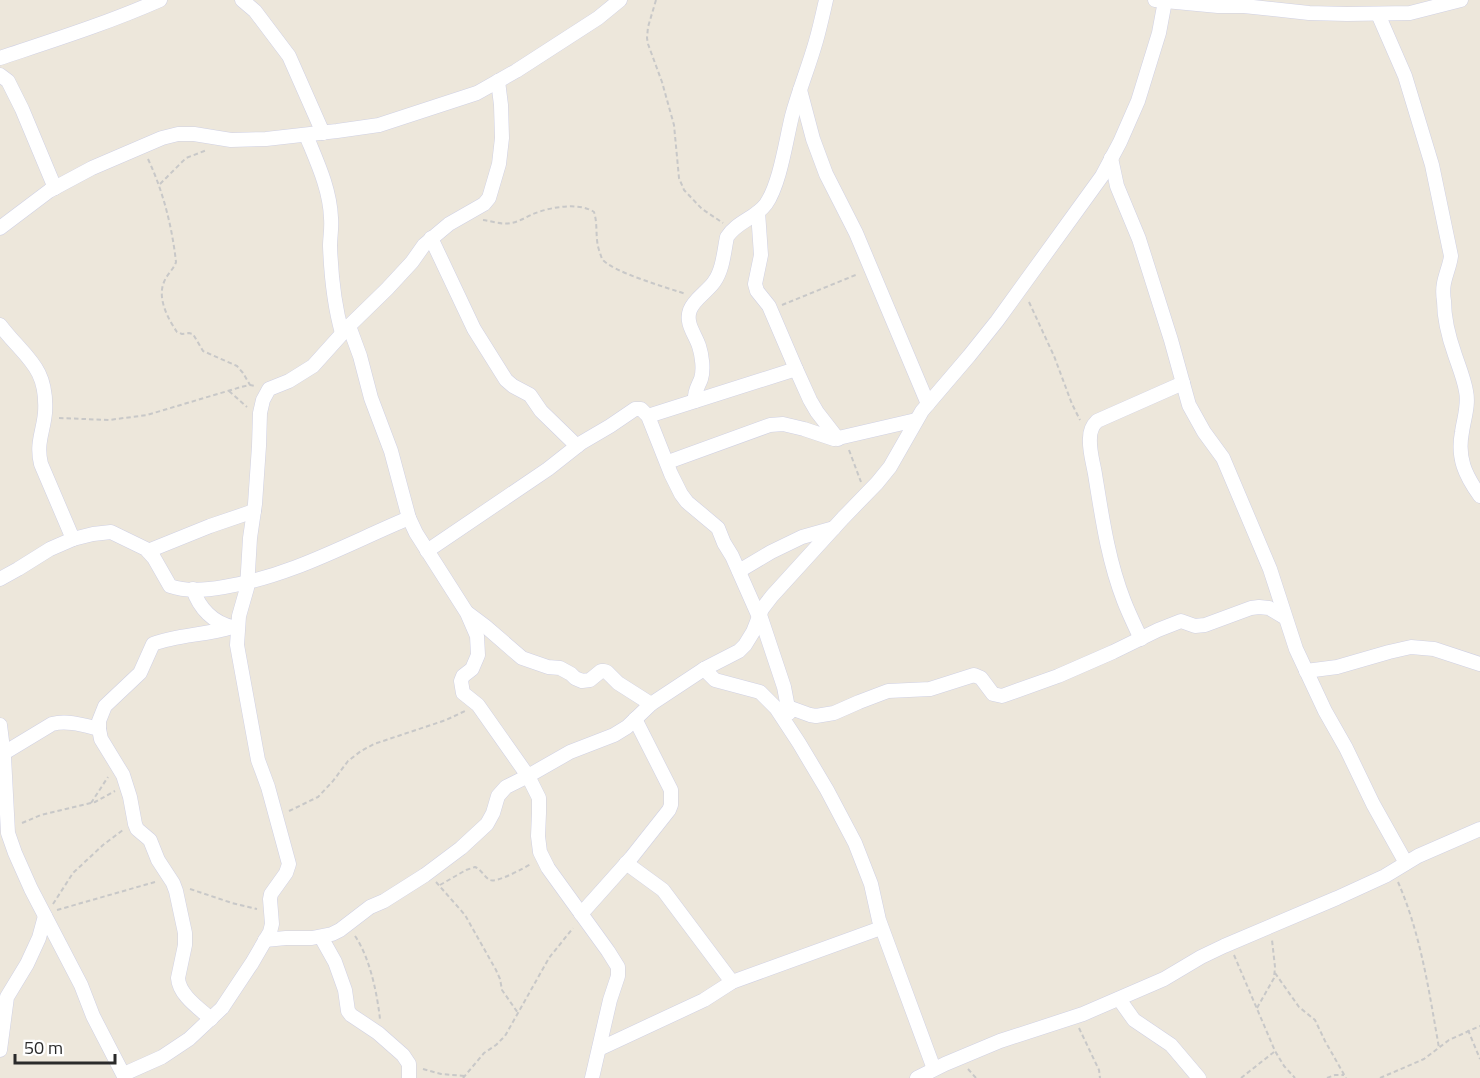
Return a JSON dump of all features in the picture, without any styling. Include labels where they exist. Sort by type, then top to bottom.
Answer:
[{"type":"street","points":[[0,58],[101,24],[160,0]]},
{"type":"street","points":[[242,0],[255,11],[289,56],[322,133]]},
{"type":"street","points":[[0,228],[55,188],[93,168],[162,138],[178,134],[194,134],[231,140],[266,139],[379,125],[477,93],[598,18],[620,0]]},
{"type":"street","points":[[695,401],[702,369],[699,346],[688,314],[690,308],[714,282],[720,271],[727,237],[732,230],[765,206],[772,192],[826,0]]},
{"type":"street","points":[[265,940],[321,937],[332,934],[370,907],[384,901],[428,873],[461,848],[487,824],[502,790],[570,752],[614,735],[627,727],[651,704],[704,669],[739,651],[745,645],[762,609],[890,467],[916,420],[976,347],[1102,176],[1138,101],[1159,33],[1160,1],[1244,6],[1308,13],[1378,14],[1410,13],[1461,0]]},
{"type":"street","points":[[1378,14],[1404,76],[1432,165],[1451,256],[1444,283],[1446,323],[1466,392],[1467,409],[1461,433],[1462,458],[1468,479],[1480,496]]},
{"type":"street","points":[[0,75],[8,81],[55,188]]},
{"type":"street","points":[[0,725],[5,829],[81,986],[93,1016],[125,1076],[162,1057],[189,1039],[222,1008],[252,963],[272,927],[271,894],[286,873],[289,864],[258,760],[235,627],[246,596],[262,400],[269,389],[289,381],[313,366],[412,262],[424,245],[449,224],[484,204],[489,198],[499,164],[502,138],[498,81]]},
{"type":"street","points":[[800,89],[813,139],[826,174],[856,233],[928,404]]},
{"type":"street","points":[[306,135],[324,177],[327,192],[331,218],[330,247],[335,301],[360,357],[391,451],[409,519],[467,613],[477,636],[478,655],[472,669],[463,676],[461,681],[463,693],[478,705],[528,776],[540,805],[537,836],[540,852],[548,868],[618,967],[618,976],[592,1078]]},
{"type":"street","points":[[1111,158],[1117,186],[1139,239],[1190,405],[1198,422],[1223,458],[1242,501],[1270,569],[1284,617],[1306,671],[1373,804],[1406,863]]},
{"type":"street","points":[[758,212],[761,255],[755,284],[757,291],[771,309],[817,412],[841,438]]},
{"type":"street","points":[[432,238],[474,329],[506,380],[530,395],[541,411],[577,446]]},
{"type":"street","points":[[0,326],[34,364],[42,381],[44,418],[38,451],[41,464],[73,539]]},
{"type":"street","points":[[648,416],[796,369]]},
{"type":"street","points":[[1141,639],[1124,601],[1110,560],[1089,439],[1093,425],[1097,421],[1183,383]]},
{"type":"street","points":[[427,551],[548,469],[577,446],[635,409],[641,409],[648,416],[681,494],[687,502],[718,528],[732,556],[759,616],[784,687],[793,733]]},
{"type":"street","points":[[668,462],[770,425],[783,424],[834,440],[916,420]]},
{"type":"street","points":[[148,551],[254,511]]},
{"type":"street","points":[[0,579],[50,549],[73,539],[111,532],[146,549],[154,558],[170,586],[208,590],[265,579],[305,565],[409,519]]},
{"type":"street","points":[[739,571],[802,537],[834,528]]},
{"type":"street","points":[[193,589],[200,605],[208,614],[216,621],[235,627]]},
{"type":"street","points":[[788,707],[816,716],[834,712],[888,691],[930,689],[974,675],[981,678],[993,694],[1002,696],[1058,676],[1181,621],[1195,626],[1205,625],[1259,607],[1269,609],[1284,617]]},
{"type":"street","points":[[467,613],[522,658],[548,667],[560,668],[582,681],[593,678],[601,671],[608,672],[618,683],[651,704]]},
{"type":"street","points":[[211,1019],[181,990],[178,983],[185,933],[171,880],[158,860],[150,840],[137,829],[123,775],[101,739],[99,721],[105,706],[140,673],[153,644],[235,627]]},
{"type":"street","points":[[1306,671],[1337,668],[1411,647],[1434,649],[1480,664]]},
{"type":"street","points":[[704,669],[715,680],[760,692],[776,708],[827,789],[855,843],[871,884],[881,928],[928,1074],[1000,1041],[1074,1017],[1119,999],[1164,979],[1201,957],[1337,898],[1393,871],[1418,856],[1480,829]]},
{"type":"street","points":[[582,915],[669,810],[672,798],[670,790],[635,719]]},
{"type":"street","points":[[3,756],[52,724],[59,722],[99,729]]},
{"type":"street","points":[[626,863],[663,890],[732,982]]},
{"type":"street","points":[[0,1050],[7,997],[27,964],[46,915]]},
{"type":"street","points":[[599,1049],[694,1005],[732,982],[881,928]]},
{"type":"street","points":[[321,937],[335,962],[345,990],[348,1011],[404,1055],[409,1072]]},
{"type":"street","points":[[1119,999],[1134,1020],[1171,1045],[1199,1078]]},
{"type":"path","points":[[656,0],[647,38],[674,125],[679,178],[684,190],[702,209],[732,230]]},
{"type":"path","points":[[160,184],[186,158],[212,147],[223,138]]},
{"type":"path","points":[[143,147],[160,184],[176,262],[162,287],[165,309],[177,332],[193,334],[203,351],[237,366],[250,385]]},
{"type":"path","points":[[462,216],[506,224],[552,209],[586,207],[596,216],[598,249],[603,260],[630,275],[699,298]]},
{"type":"path","points":[[771,309],[871,268]]},
{"type":"path","points":[[1022,286],[1089,439]]},
{"type":"path","points":[[44,418],[109,420],[147,415],[250,385],[269,389]]},
{"type":"path","points":[[229,391],[260,419]]},
{"type":"path","points":[[841,438],[866,496]]},
{"type":"path","points":[[276,817],[318,797],[348,761],[367,747],[446,720],[478,705]]},
{"type":"path","points":[[91,803],[115,764]]},
{"type":"path","points":[[5,829],[41,815],[91,803],[126,785]]},
{"type":"path","points":[[46,915],[73,873],[120,832],[135,824]]},
{"type":"path","points":[[440,885],[475,867],[493,880],[543,858]]},
{"type":"path","points":[[1393,871],[1424,958],[1439,1048]]},
{"type":"path","points":[[428,873],[465,915],[496,970],[502,990],[518,1013]]},
{"type":"path","points":[[46,915],[90,900],[171,880],[232,903],[271,913]]},
{"type":"path","points":[[409,1072],[464,1077],[484,1053],[501,1040],[549,958],[582,915]]},
{"type":"path","points":[[346,925],[360,943],[368,964],[379,1004],[382,1036]]},
{"type":"path","points":[[1257,1008],[1275,973],[1270,926]]},
{"type":"path","points":[[1229,944],[1275,1051],[1295,1078]]},
{"type":"path","points":[[1275,973],[1292,999],[1315,1020],[1346,1076]]},
{"type":"path","points":[[1074,1017],[1099,1070],[1100,1078]]},
{"type":"path","points":[[1380,1078],[1414,1063],[1449,1040],[1480,1026]]},
{"type":"path","points":[[1468,1030],[1480,1059]]},
{"type":"path","points":[[1241,1078],[1275,1051]]},
{"type":"path","points":[[1327,1078],[1340,1074],[1346,1076]]}]
